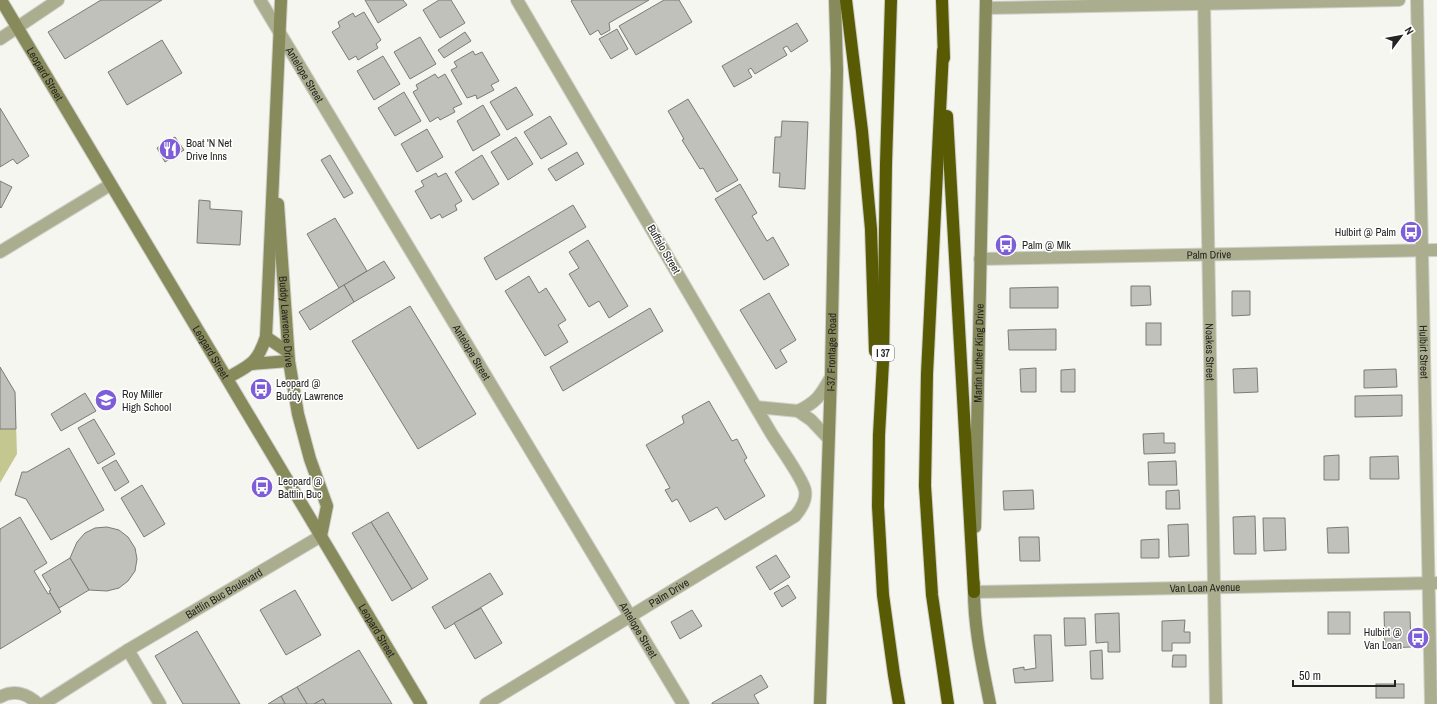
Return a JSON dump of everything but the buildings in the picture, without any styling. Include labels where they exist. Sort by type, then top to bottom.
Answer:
[{"type":"highway","points":[[846,0],[862,131],[871,229],[879,435]]},
{"type":"highway","name":"I 37","points":[[891,0],[883,362],[879,435],[878,506],[883,595],[899,704]]},
{"type":"highway","points":[[942,0],[943,51],[974,592]]},
{"type":"highway","points":[[943,51],[927,374],[925,486],[932,595],[948,704]]},
{"type":"main road","name":"Leopard Street","points":[[1,0],[421,704]]},
{"type":"main road","name":"Buddy Lawrence Drive","points":[[227,378],[252,364],[261,352],[266,337],[281,0]]},
{"type":"main road","name":"I-37 Frontage Road","points":[[820,704],[831,377],[837,70],[835,0]]},
{"type":"main road","name":"Martin Luther King Drive","points":[[986,4],[974,592],[977,635],[990,704]]},
{"type":"main road","name":"Buddy Lawrence Drive","points":[[275,149],[288,357],[298,414],[310,459],[328,506],[321,536]]},
{"type":"main road","points":[[266,337],[288,357]]},
{"type":"main road","points":[[252,364],[288,357]]},
{"type":"street","points":[[0,39],[58,0]]},
{"type":"street","name":"Antelope Street","points":[[260,0],[683,704]]},
{"type":"street","name":"Buffalo Street","points":[[517,0],[800,480],[805,491],[805,500]]},
{"type":"street","points":[[986,4],[1399,0]]},
{"type":"street","name":"Hulbirt Street","points":[[1417,0],[1422,250],[1433,583],[1432,704]]},
{"type":"street","name":"Noakes Street","points":[[1204,2],[1216,704]]},
{"type":"street","points":[[0,252],[110,185]]},
{"type":"street","name":"Palm Drive","points":[[980,259],[1437,250]]},
{"type":"street","points":[[798,411],[808,406],[820,396],[831,377]]},
{"type":"street","points":[[756,407],[798,411],[811,420],[828,438]]},
{"type":"street","name":"Palm Drive","points":[[486,704],[795,516],[802,508],[805,500]]},
{"type":"street","name":"Battlin Buc Boulevard","points":[[43,704],[128,650],[321,536]]},
{"type":"street","name":"Van Loan Avenue","points":[[974,592],[1433,583]]},
{"type":"street","points":[[128,650],[160,704]]},
{"type":"street","points":[[0,696],[14,693],[24,694],[38,704]]},
{"type":"green space","points":[[0,367],[15,392],[17,454],[0,483]]},
{"type":"place","name":"Boat 'N Net Drive Inns","points":[[170,149]]},
{"type":"place","name":"Hulbirt @ Palm","points":[[1411,232]]},
{"type":"place","name":"Palm @ Mlk","points":[[1006,245]]},
{"type":"place","name":"Leopard @ Buddy Lawrence","points":[[261,389]]},
{"type":"place","name":"Roy Miller High School","points":[[106,400]]},
{"type":"place","name":"Leopard @ Battlin Buc","points":[[262,487]]},
{"type":"place","name":"Hulbirt @ Van Loan","points":[[1418,638]]}]
